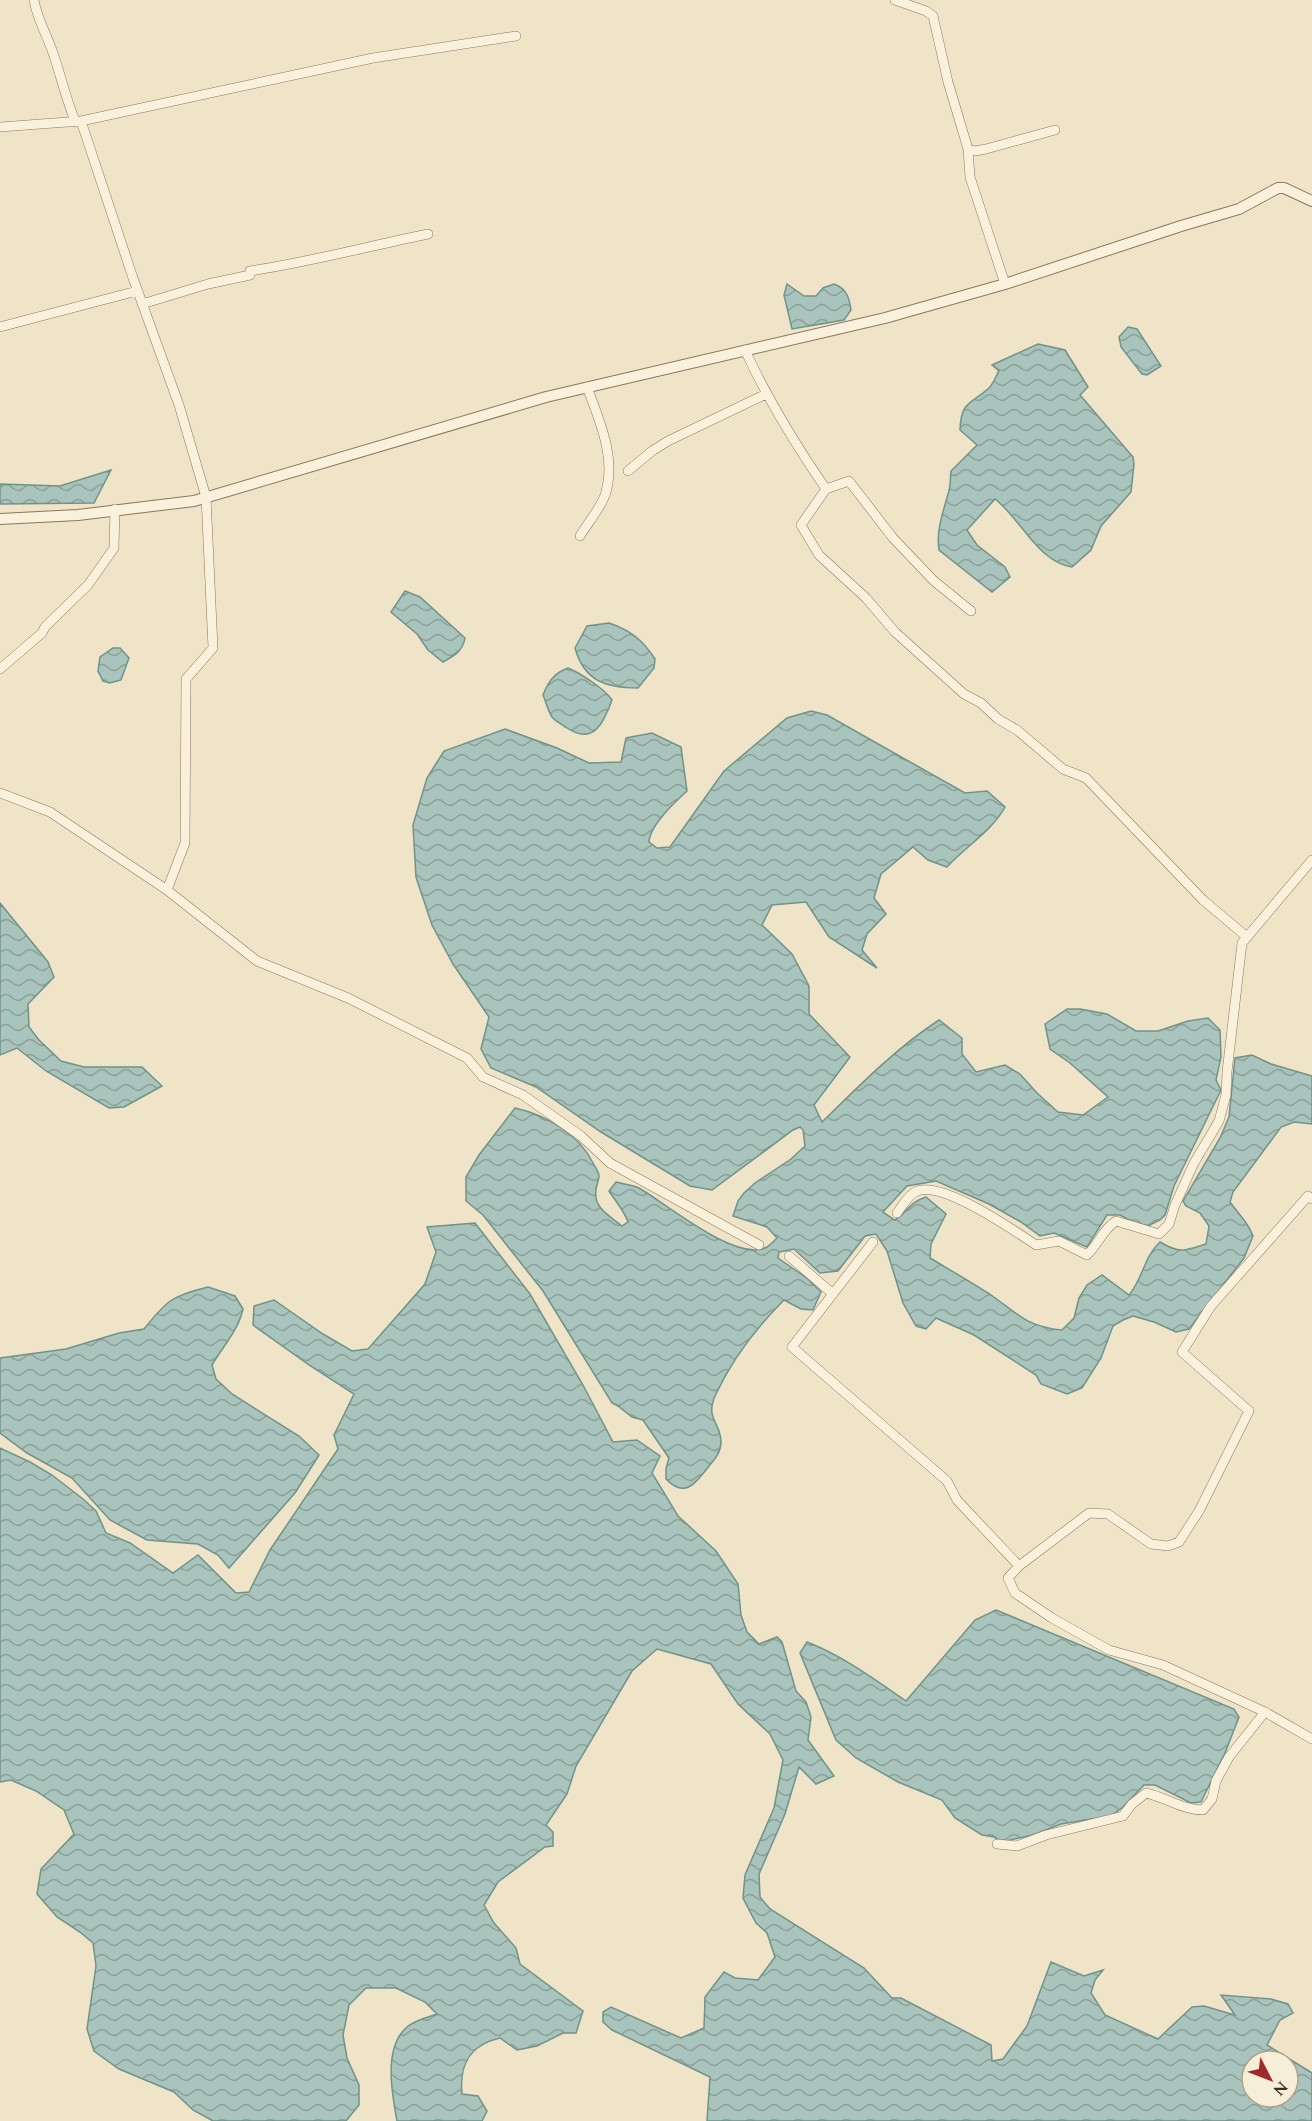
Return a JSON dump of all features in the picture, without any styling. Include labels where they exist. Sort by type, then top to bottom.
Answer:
[{"type":"street","points":[[34,0],[37,16],[52,50],[62,86],[78,121],[179,405],[206,497],[213,648],[186,679],[185,843],[167,890]]},
{"type":"street","points":[[895,0],[926,11],[933,16],[948,82],[968,149],[969,177],[1005,284]]},
{"type":"street","points":[[0,127],[78,121],[374,58],[516,36]]},
{"type":"street","points":[[968,149],[975,151],[986,149],[1055,130]]},
{"type":"street","points":[[0,519],[78,515],[194,501],[546,397],[885,318],[1005,284],[1239,209],[1278,188],[1284,188],[1312,201]]},
{"type":"street","points":[[142,304],[208,284],[250,275],[250,271],[289,265],[361,247],[428,234]]},
{"type":"street","points":[[0,327],[138,291]]},
{"type":"street","points":[[746,350],[766,394],[794,442],[826,489]]},
{"type":"street","points":[[580,536],[606,494],[610,467],[603,432],[587,387]]},
{"type":"street","points":[[628,471],[668,441],[766,394]]},
{"type":"street","points":[[971,611],[934,580],[893,538],[849,481],[826,489],[801,525],[819,555],[866,598],[895,632],[964,694],[981,703],[998,719],[1017,730],[1064,769],[1086,778],[1203,900],[1247,937]]},
{"type":"street","points":[[0,669],[42,633],[45,627],[88,585],[114,548],[115,509]]},
{"type":"street","points":[[0,794],[50,812],[167,890],[256,961],[348,998],[467,1058],[483,1077],[523,1095],[581,1136],[610,1163],[759,1245]]},
{"type":"street","points":[[897,1213],[914,1192],[924,1189],[954,1196],[996,1219],[1036,1245],[1059,1241],[1087,1255],[1093,1250],[1106,1227],[1116,1221],[1159,1234],[1169,1224],[1194,1163],[1219,1121],[1224,1104],[1242,943],[1312,860]]},
{"type":"street","points":[[1312,1198],[1308,1196],[1211,1306],[1182,1352],[1249,1411],[1199,1511],[1179,1542],[1168,1546],[1151,1544],[1108,1514],[1089,1513],[1019,1566],[1008,1578],[1015,1593],[1052,1618],[1109,1650],[1163,1665],[1265,1712],[1312,1739]]},
{"type":"street","points":[[873,1242],[792,1347],[947,1481],[957,1500],[1019,1566]]},
{"type":"street","points":[[789,1256],[833,1294]]},
{"type":"street","points":[[996,1844],[1017,1846],[1123,1816],[1132,1804],[1146,1793],[1163,1797],[1191,1810],[1203,1810],[1212,1799],[1216,1781],[1229,1757],[1265,1712]]},
{"type":"water","points":[[787,284],[804,296],[816,296],[823,288],[834,284],[847,294],[851,310],[844,320],[792,329],[784,295]]},
{"type":"water","points":[[1128,327],[1137,329],[1161,366],[1147,375],[1142,374],[1121,347],[1119,337]]},
{"type":"water","points":[[1038,344],[1065,350],[1088,387],[1080,395],[1133,457],[1131,492],[1101,526],[1091,550],[1072,567],[1049,557],[995,499],[967,530],[977,545],[1005,567],[1010,577],[992,592],[939,550],[939,529],[950,488],[951,471],[977,445],[960,430],[965,408],[992,384],[999,371],[992,365]]},
{"type":"water","points":[[111,470],[94,503],[0,504],[0,484],[60,486]]},
{"type":"water","points":[[405,591],[420,597],[465,638],[460,650],[443,662],[428,650],[417,634],[391,612]]},
{"type":"water","points":[[609,623],[635,636],[655,659],[654,668],[638,688],[606,684],[590,675],[579,659],[575,648],[587,626]]},
{"type":"water","points":[[113,648],[120,648],[129,658],[121,680],[110,683],[103,681],[98,671],[100,657]]},
{"type":"water","points":[[568,668],[592,682],[612,700],[601,723],[591,733],[576,733],[555,720],[549,712],[543,695],[552,678]]},
{"type":"water","points":[[811,711],[827,715],[965,793],[987,791],[1005,807],[986,831],[947,867],[928,860],[913,847],[881,874],[874,898],[886,914],[867,934],[862,950],[877,968],[829,937],[806,902],[772,905],[762,925],[792,954],[809,986],[809,1014],[850,1057],[814,1105],[822,1122],[892,1056],[939,1020],[962,1038],[962,1054],[976,1072],[1005,1065],[1020,1074],[1058,1112],[1083,1115],[1108,1097],[1070,1063],[1050,1049],[1045,1024],[1067,1009],[1107,1014],[1136,1031],[1158,1031],[1188,1021],[1208,1018],[1220,1030],[1221,1057],[1216,1080],[1221,1090],[1174,1186],[1165,1215],[1160,1220],[1148,1226],[1135,1223],[1120,1215],[1107,1215],[1087,1247],[1054,1233],[1040,1236],[989,1204],[936,1181],[907,1186],[883,1212],[895,1220],[916,1202],[926,1197],[946,1214],[931,1244],[930,1258],[991,1295],[1023,1319],[1040,1326],[1062,1330],[1074,1318],[1079,1298],[1087,1285],[1102,1275],[1129,1295],[1138,1282],[1150,1254],[1160,1242],[1178,1250],[1206,1244],[1209,1226],[1200,1213],[1186,1206],[1183,1201],[1220,1138],[1229,1117],[1235,1058],[1252,1055],[1271,1064],[1312,1076],[1312,1124],[1294,1122],[1281,1127],[1233,1192],[1230,1202],[1253,1236],[1244,1258],[1189,1329],[1176,1332],[1133,1316],[1123,1320],[1113,1326],[1101,1358],[1082,1388],[1067,1394],[1041,1384],[1036,1375],[974,1335],[936,1318],[926,1329],[916,1326],[903,1303],[887,1251],[876,1234],[865,1236],[838,1271],[820,1273],[794,1249],[779,1252],[778,1258],[808,1279],[821,1292],[813,1310],[801,1309],[784,1300],[746,1344],[730,1368],[713,1402],[712,1415],[720,1435],[719,1452],[695,1483],[679,1488],[666,1479],[669,1458],[643,1420],[632,1417],[612,1403],[543,1291],[483,1215],[466,1201],[466,1177],[479,1155],[515,1108],[527,1111],[560,1127],[579,1143],[598,1173],[597,1202],[603,1211],[622,1226],[628,1222],[609,1191],[616,1182],[639,1188],[720,1239],[738,1247],[754,1250],[767,1247],[777,1238],[767,1227],[733,1216],[738,1201],[755,1183],[791,1159],[805,1146],[803,1130],[800,1127],[793,1130],[712,1190],[690,1186],[601,1132],[536,1087],[491,1068],[481,1049],[489,1017],[453,964],[432,925],[416,877],[413,825],[427,778],[444,751],[505,729],[557,748],[589,763],[621,762],[626,738],[652,733],[681,747],[687,791],[658,821],[650,835],[649,842],[657,848],[670,847],[724,771],[787,718]]},
{"type":"water","points":[[0,903],[48,962],[54,977],[28,1004],[29,1027],[39,1040],[61,1061],[84,1067],[142,1067],[162,1086],[124,1107],[109,1108],[46,1071],[17,1048],[0,1055]]},
{"type":"water","points":[[475,1223],[530,1294],[613,1442],[637,1440],[660,1456],[652,1473],[678,1516],[716,1551],[738,1584],[741,1615],[747,1632],[759,1644],[777,1637],[782,1642],[796,1691],[806,1702],[811,1717],[808,1740],[834,1776],[816,1784],[799,1767],[785,1814],[759,1874],[760,1897],[770,1909],[864,1968],[892,1998],[901,1998],[991,2045],[992,2061],[1003,2059],[1027,2026],[1051,1962],[1084,1976],[1103,1970],[1095,1980],[1091,1993],[1105,2015],[1158,2039],[1192,2007],[1204,2006],[1235,2015],[1221,1995],[1271,1999],[1288,2004],[1293,2013],[1280,2020],[1267,2045],[1273,2049],[1240,2049],[1240,2109],[1300,2109],[1300,2066],[1312,2073],[1312,2121],[707,2121],[710,2077],[612,2030],[603,2022],[603,2012],[611,2007],[681,2038],[704,2028],[705,1997],[724,1972],[735,1978],[758,1980],[775,1957],[767,1933],[756,1923],[743,1898],[745,1875],[774,1808],[783,1760],[770,1734],[738,1704],[711,1664],[657,1649],[632,1671],[576,1766],[567,1794],[546,1825],[553,1832],[553,1846],[545,1847],[498,1882],[484,1905],[494,1923],[516,1948],[520,1964],[583,2011],[576,2033],[563,2033],[537,2046],[517,2050],[500,2038],[481,2045],[474,2051],[462,2074],[462,2094],[478,2096],[487,2111],[482,2121],[397,2121],[391,2071],[395,2046],[399,2036],[407,2027],[437,2014],[425,2002],[396,1988],[366,1988],[349,2005],[343,2035],[347,2058],[359,2085],[359,2105],[346,2121],[213,2121],[193,2110],[174,2092],[119,2069],[94,2051],[87,2029],[96,1966],[93,1943],[57,1917],[37,1894],[41,1869],[74,1834],[64,1810],[36,1791],[11,1780],[0,1782],[0,1448],[52,1475],[96,1511],[106,1533],[130,1543],[173,1573],[198,1555],[236,1593],[249,1592],[270,1550],[338,1449],[334,1435],[354,1394],[253,1325],[254,1306],[274,1300],[352,1351],[368,1349],[425,1284],[436,1252],[427,1227]]},
{"type":"water","points":[[208,1287],[235,1296],[243,1309],[234,1331],[212,1365],[216,1379],[232,1394],[299,1436],[319,1455],[295,1493],[229,1568],[218,1555],[198,1544],[147,1540],[110,1520],[72,1478],[27,1453],[0,1433],[0,1358],[66,1349],[119,1333],[144,1329],[171,1300]]},
{"type":"water","points":[[996,1610],[1234,1709],[1239,1717],[1225,1753],[1201,1802],[1191,1803],[1155,1785],[1144,1785],[1111,1816],[1061,1824],[1033,1835],[1001,1842],[994,1837],[982,1835],[955,1818],[942,1800],[898,1782],[856,1758],[836,1740],[800,1653],[807,1642],[846,1661],[906,1701],[975,1620]]}]
